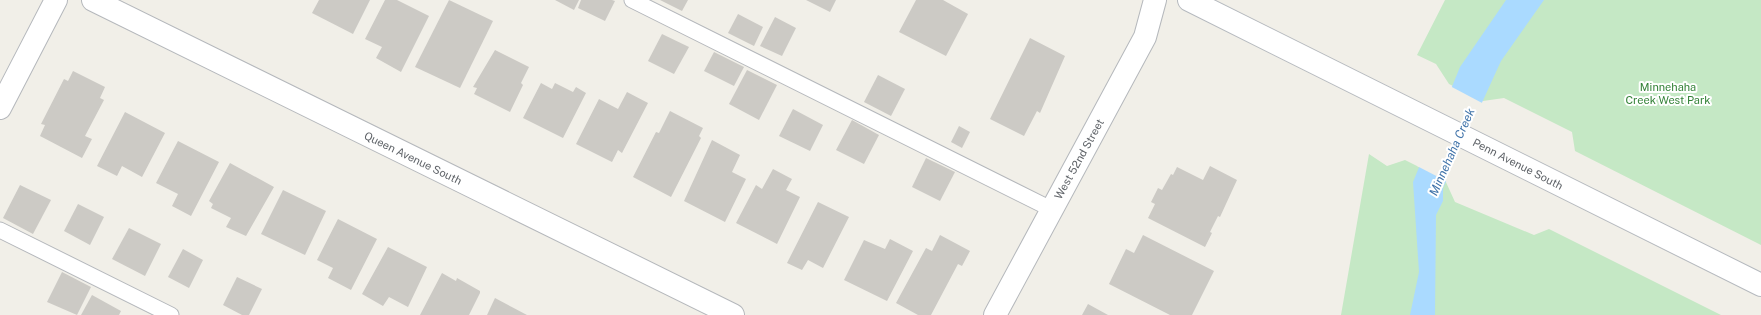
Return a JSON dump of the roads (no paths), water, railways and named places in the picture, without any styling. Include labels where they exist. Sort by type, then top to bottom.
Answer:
[{"type":"street","points":[[0,108],[56,0]]},
{"type":"street","name":"Queen Avenue South","points":[[93,0],[733,315]]},
{"type":"street","name":"West 52nd Street","points":[[995,315],[1145,36],[1155,0]]},
{"type":"street","name":"Penn Avenue South","points":[[1189,0],[1761,285]]},
{"type":"lane","points":[[632,0],[1051,209]]},
{"type":"lane","points":[[0,230],[171,315]]},
{"type":"water","name":"Minnehaha Creek","points":[[1506,0],[1544,0],[1501,61],[1443,188],[1443,201],[1436,215],[1435,315],[1410,315],[1419,272],[1413,182],[1460,67]]},
{"type":"park label","name":"Minnehaha Creek West Park","points":[[1668,93]]}]
